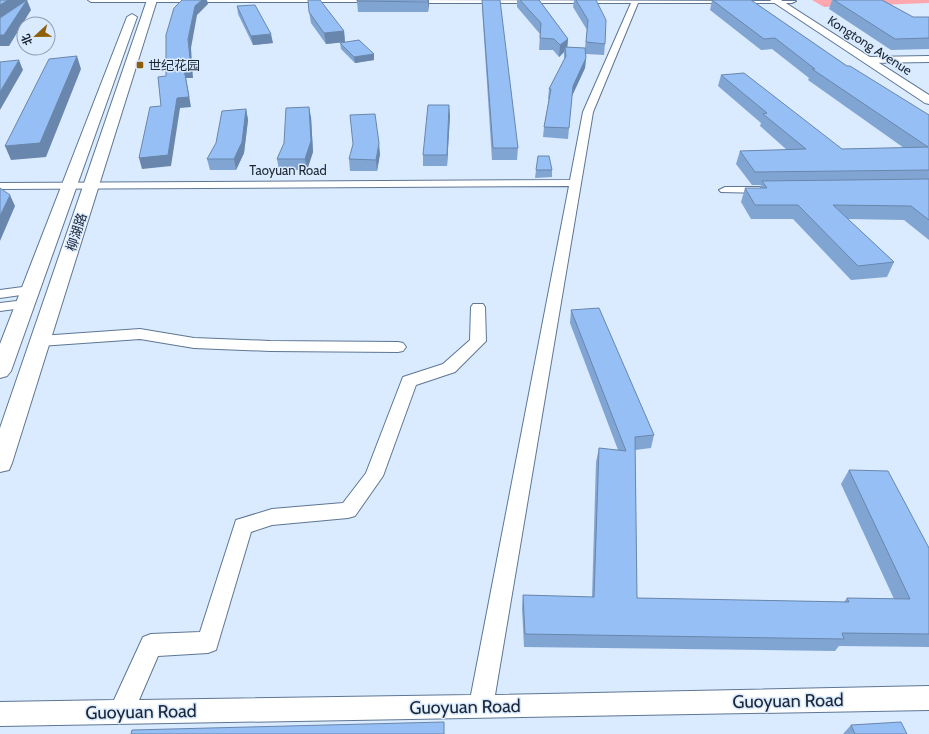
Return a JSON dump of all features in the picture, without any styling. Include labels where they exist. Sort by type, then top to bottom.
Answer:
[{"type":"main road","name":"柳湖路","points":[[0,372],[138,0]]},
{"type":"main road","name":"柳湖路","points":[[0,463],[152,0]]},
{"type":"main road","name":"Kongtong Avenue","points":[[775,0],[929,100]]},
{"type":"main road","name":"Kongtong Avenue","points":[[792,0],[905,71]]},
{"type":"street","points":[[91,0],[389,0]]},
{"type":"street","points":[[397,0],[792,0]]},
{"type":"street","points":[[481,707],[588,112],[636,1]]},
{"type":"street","points":[[868,60],[929,59]]},
{"type":"street","name":"Taoyuan Road","points":[[0,186],[576,183]]},
{"type":"street","points":[[725,190],[780,190]]},
{"type":"street","points":[[0,294],[28,297]]},
{"type":"street","points":[[0,308],[28,297]]},
{"type":"street","points":[[121,712],[151,645],[208,642],[243,526],[272,517],[348,510],[374,476],[409,381],[449,368],[478,341],[478,307]]},
{"type":"street","points":[[40,341],[140,334],[202,343],[270,346],[398,347]]},
{"type":"street","name":"Guoyuan Road","points":[[0,714],[481,707],[929,698]]},
{"type":"shaded area","points":[[812,0],[929,0],[929,3],[824,7]]},
{"type":"building","points":[[0,0],[8,0],[0,5]]},
{"type":"building","points":[[27,0],[4,35],[0,35],[0,18]]},
{"type":"building","points":[[182,0],[202,0],[195,6],[188,39],[191,68],[184,69],[189,97],[177,98],[168,155],[139,158],[150,107],[161,106],[158,77],[166,76],[166,35],[174,8]]},
{"type":"building","points":[[308,0],[320,0],[344,31],[324,33],[309,12]]},
{"type":"building","points":[[428,0],[428,2],[357,1]]},
{"type":"building","points":[[482,0],[500,0],[518,148],[493,148]]},
{"type":"building","points":[[520,0],[539,0],[568,39],[560,45],[554,39],[540,38],[541,23]]},
{"type":"building","points":[[576,0],[596,0],[606,20],[605,44],[586,42],[588,20]]},
{"type":"building","points":[[712,0],[751,0],[847,66],[850,66],[929,115],[929,170],[755,172],[740,151],[806,149],[763,114],[767,113],[721,75],[744,73],[842,149],[928,147],[812,69],[815,69],[775,38],[764,39]]},
{"type":"building","points":[[834,0],[882,0],[913,17],[929,17],[929,38],[895,39]]},
{"type":"building","points":[[255,5],[271,34],[251,36],[237,6]]},
{"type":"building","points":[[359,40],[374,54],[354,57],[340,43]]},
{"type":"building","points":[[565,47],[585,48],[586,58],[573,86],[569,128],[544,127],[551,89],[549,89],[566,56]]},
{"type":"building","points":[[77,56],[40,143],[5,146],[49,59]]},
{"type":"building","points":[[19,60],[0,92],[0,62]]},
{"type":"building","points":[[428,105],[449,105],[447,155],[423,155]]},
{"type":"building","points":[[309,107],[311,141],[305,159],[277,159],[284,143],[286,108]]},
{"type":"building","points":[[246,109],[242,142],[234,159],[207,159],[216,143],[222,111]]},
{"type":"building","points":[[375,114],[379,143],[376,160],[349,159],[353,144],[350,115]]},
{"type":"building","points":[[538,156],[549,156],[552,170],[536,170]]},
{"type":"building","points":[[929,179],[929,220],[911,206],[833,205],[894,262],[858,266],[798,205],[755,205],[745,188],[767,188],[762,181]]},
{"type":"building","points":[[0,188],[10,195],[0,216]]},
{"type":"building","points":[[599,308],[654,435],[635,437],[637,598],[849,602],[847,598],[910,599],[849,470],[888,471],[929,548],[929,634],[842,633],[844,639],[525,634],[523,595],[594,597],[599,448],[626,451],[571,310]]},
{"type":"building","points":[[444,722],[444,734],[131,734],[132,730]]},
{"type":"building","points":[[901,722],[907,734],[855,734],[851,725]]},
{"type":"place","name":"世纪花园","points":[[140,65]]}]
